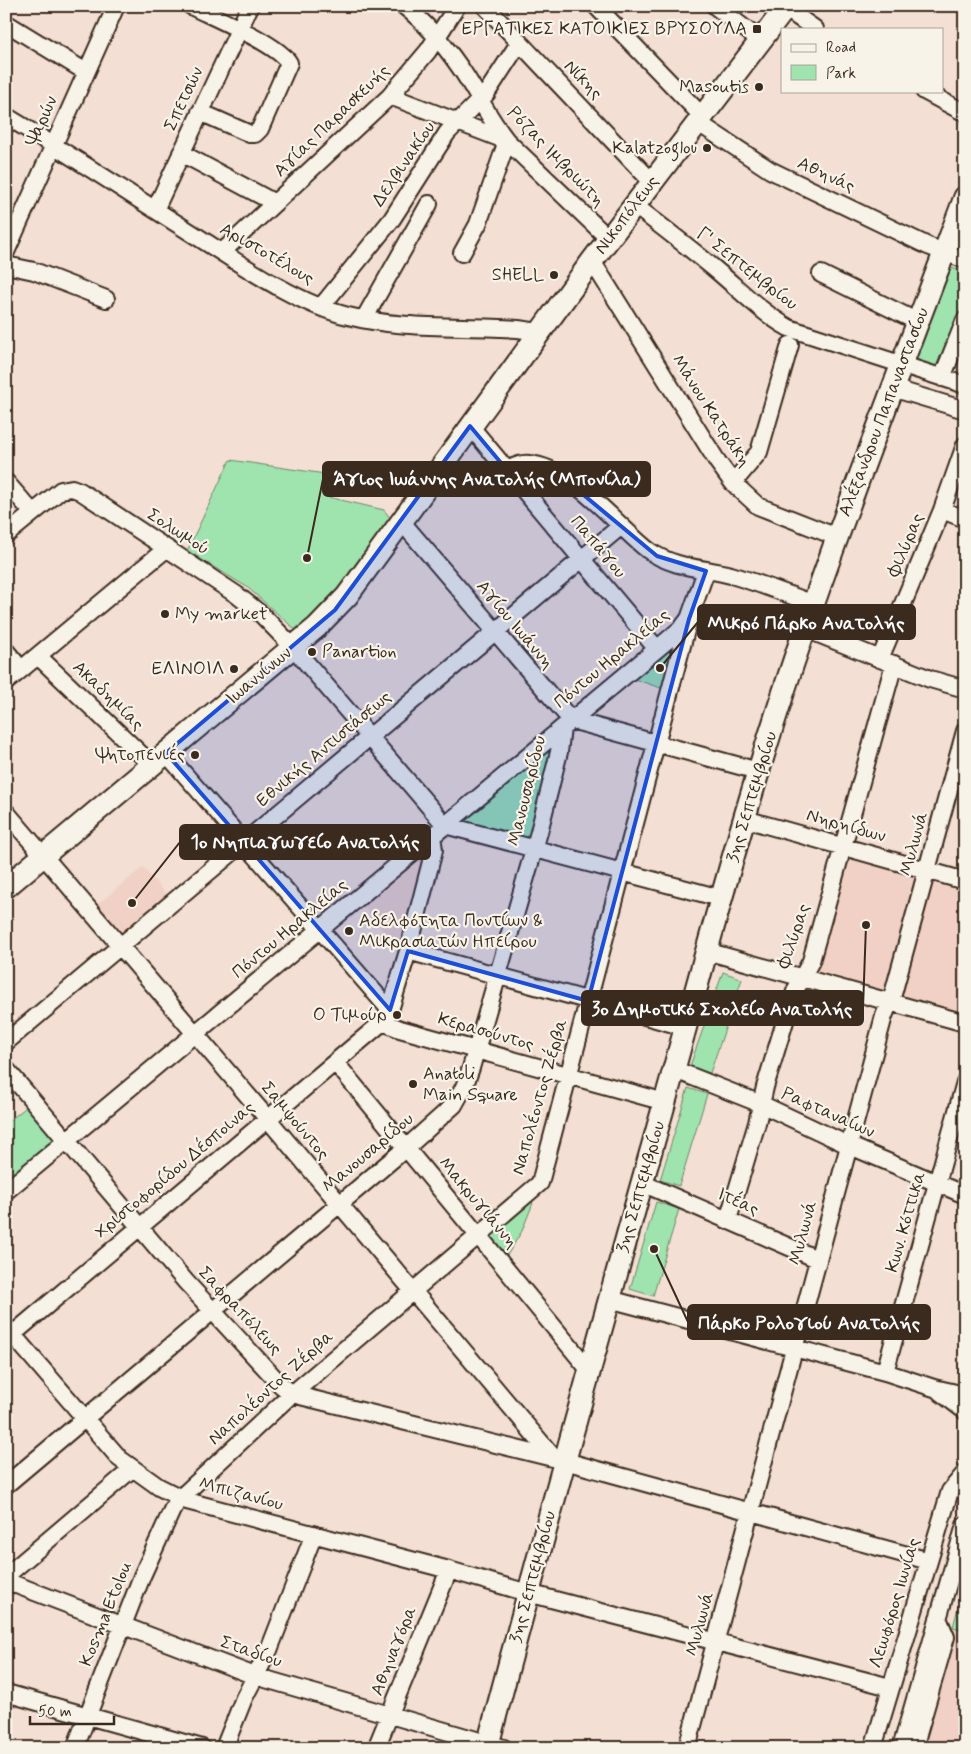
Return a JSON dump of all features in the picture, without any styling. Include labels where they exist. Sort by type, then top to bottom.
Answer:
[{"type":"main road","name":"Νικοπόλεως","points":[[470,426],[592,261],[786,7]]},
{"type":"main road","name":"Αλέξανδρου Παπαναστασίου","points":[[806,629],[837,537],[965,197]]},
{"type":"main road","name":"Ιωαννίνων","points":[[6,887],[317,627],[347,596],[470,426]]},
{"type":"main road","name":"3ης Σεπτεμβρίου","points":[[493,1746],[559,1460],[590,1371],[720,898],[758,771],[806,629]]},
{"type":"street","name":"Ψαρών","points":[[6,252],[116,6]]},
{"type":"street","points":[[191,6],[273,49],[286,58],[289,63],[260,129],[255,134],[252,135],[200,112]]},
{"type":"street","name":"Σπετσών","points":[[155,210],[250,6]]},
{"type":"street","name":"Ρόζας Ιμβριώτη","points":[[404,6],[438,38],[459,66],[493,122],[507,140],[609,239]]},
{"type":"street","name":"Αγίας Παρασκευής","points":[[222,252],[390,96],[438,38],[456,6]]},
{"type":"street","name":"Νίκης","points":[[485,6],[652,182]]},
{"type":"street","name":"Αθηνάς","points":[[596,6],[700,119],[770,170],[944,252],[965,260]]},
{"type":"street","points":[[716,6],[760,40]]},
{"type":"street","points":[[786,7],[814,28]]},
{"type":"street","points":[[6,23],[86,72]]},
{"type":"street","name":"Δελβινακίου","points":[[321,308],[386,226],[442,140],[457,122],[489,91],[519,43]]},
{"type":"street","points":[[926,92],[965,113]]},
{"type":"street","points":[[390,96],[507,140],[478,224],[462,253]]},
{"type":"street","name":"Αριστοτέλους","points":[[6,116],[222,252],[321,308],[364,319],[423,325],[518,329],[539,332]]},
{"type":"street","points":[[181,153],[275,203]]},
{"type":"street","points":[[364,319],[429,204]]},
{"type":"street","name":"Γ' Σεπτεμβρίου","points":[[634,206],[717,270],[753,303],[789,328],[965,385]]},
{"type":"street","name":"Μάνου Κατράκη","points":[[592,261],[717,461],[733,483],[758,506],[837,537]]},
{"type":"street","points":[[6,265],[34,271],[106,299]]},
{"type":"street","points":[[821,274],[918,322]]},
{"type":"street","points":[[942,378],[965,320]]},
{"type":"street","points":[[733,483],[759,452],[790,344]]},
{"type":"street","points":[[892,388],[965,410]]},
{"type":"street","name":"Παπάγου","points":[[470,426],[657,649]]},
{"type":"street","name":"Φιλύρας","points":[[728,1220],[789,1008],[811,961],[843,846],[887,661],[965,445]]},
{"type":"street","points":[[507,470],[518,465],[529,464],[556,472],[583,492],[657,556],[674,563],[743,578],[814,604]]},
{"type":"street","points":[[6,482],[32,513]]},
{"type":"street","name":"Σολωμού","points":[[6,535],[61,490],[72,488],[80,491],[245,600],[262,615],[293,647],[445,825]]},
{"type":"street","points":[[942,510],[965,519]]},
{"type":"street","name":"Αγίου Ιωάννη","points":[[401,521],[495,632],[567,724]]},
{"type":"street","name":"Εθνικής Αντιστάσεως","points":[[6,1042],[621,526]]},
{"type":"street","points":[[6,682],[166,549]]},
{"type":"street","name":"Ναπολέοντος Ζέρβα","points":[[180,1498],[292,1394],[540,1183],[689,619],[706,571]]},
{"type":"street","name":"Πόντου Ηρακλείας","points":[[6,1191],[657,649],[682,628],[689,619]]},
{"type":"street","points":[[806,629],[930,679],[965,690]]},
{"type":"street","points":[[6,651],[22,669]]},
{"type":"street","name":"Ακαδημίας","points":[[38,656],[159,759]]},
{"type":"street","points":[[567,724],[656,744],[758,771]]},
{"type":"street","name":"Μανουσαρίδου","points":[[6,1485],[340,1204],[454,1105],[464,1087],[476,1050],[534,848],[567,724]]},
{"type":"street","name":"Μυλωνά","points":[[687,1748],[848,1145],[928,870],[965,731]]},
{"type":"street","points":[[159,759],[244,842],[320,929],[387,1016]]},
{"type":"street","name":"Σαμψούντος","points":[[6,812],[412,1291],[559,1460]]},
{"type":"street","name":"Νηρηίδων","points":[[745,819],[965,881]]},
{"type":"street","points":[[445,825],[720,898]]},
{"type":"street","points":[[387,1016],[408,951],[434,850],[432,836]]},
{"type":"street","points":[[408,951],[685,1027]]},
{"type":"street","points":[[706,951],[965,1023]]},
{"type":"street","name":"Κερασούντος","points":[[387,1016],[392,1026],[665,1102]]},
{"type":"street","name":"Χριστοφορίδου Δέσποινας","points":[[8,1334],[139,1227],[387,1016]]},
{"type":"street","name":"Μακρυγιάννη","points":[[335,1062],[590,1371]]},
{"type":"street","name":"Σαφραπόλεως","points":[[6,1069],[212,1312],[281,1385],[292,1394],[559,1460],[929,1561]]},
{"type":"street","name":"Ραφταναίων","points":[[673,1069],[761,1104],[848,1145],[965,1195]]},
{"type":"street","name":"Κων. Κόττικα","points":[[885,1372],[965,1082]]},
{"type":"street","name":"Ιτέας","points":[[642,1183],[817,1259]]},
{"type":"street","points":[[610,1299],[794,1347],[885,1372],[934,1388],[965,1394]]},
{"type":"street","name":"Μπιζανίου","points":[[8,1334],[115,1454],[132,1469],[180,1498],[210,1508],[449,1570],[528,1593],[890,1687]]},
{"type":"street","points":[[934,1388],[965,1411]]},
{"type":"street","points":[[6,1576],[132,1469]]},
{"type":"street","name":"Λεωφόρος Ιωνίας","points":[[873,1748],[950,1491],[964,1473]]},
{"type":"street","name":"Λεωφόρος Ιωνίας","points":[[885,1748],[964,1473]]},
{"type":"street","name":"Kosma Etolou","points":[[75,1748],[122,1626],[172,1510],[180,1498]]},
{"type":"street","points":[[901,1748],[965,1524]]},
{"type":"street","points":[[224,1748],[244,1698],[270,1650],[314,1534]]},
{"type":"street","name":"Αθηναγόρα","points":[[376,1748],[449,1570]]},
{"type":"street","name":"Σταδίου","points":[[6,1581],[255,1676],[493,1746]]},
{"type":"street","points":[[914,1748],[946,1637],[938,1618]]},
{"type":"street","points":[[6,1692],[202,1748]]},
{"type":"highlighted area","points":[[470,426],[507,470],[529,464],[556,472],[657,556],[706,571],[689,619],[588,1001],[408,951],[390,1010],[166,753],[335,610]]},
{"type":"shaded area","points":[[847,855],[918,876],[886,994],[814,974]]},
{"type":"shaded area","points":[[420,857],[424,859],[401,952],[361,904]]},
{"type":"shaded area","points":[[143,867],[170,899],[120,940],[93,908]]},
{"type":"shaded area","points":[[932,880],[965,890],[965,1015],[900,997]]},
{"type":"shaded area","points":[[953,1627],[965,1630],[965,1748],[918,1748]]},
{"type":"green space","points":[[951,268],[965,272],[965,307],[942,363],[934,366],[915,360]]},
{"type":"green space","points":[[230,460],[332,475],[328,497],[384,510],[391,519],[333,599],[297,631],[247,587],[187,551]]},
{"type":"green space","points":[[675,642],[667,690],[634,679]]},
{"type":"green space","points":[[548,748],[555,748],[528,843],[461,824]]},
{"type":"green space","points":[[723,972],[742,979],[710,1073],[690,1066]]},
{"type":"green space","points":[[688,1088],[707,1094],[679,1186],[660,1180]]},
{"type":"green space","points":[[29,1105],[57,1140],[6,1182],[6,1123]]},
{"type":"green space","points":[[531,1201],[533,1203],[522,1231],[506,1257],[489,1236]]},
{"type":"green space","points":[[656,1202],[679,1209],[653,1296],[630,1289]]},
{"type":"green space","points":[[965,1581],[965,1630],[953,1627]]},
{"type":"place","name":"ΕΡΓΑΤΙΚΕΣ ΚΑΤΟΙΚΙΕΣ ΒΡΥΣΟΥΛΑ","points":[[757,29]]},
{"type":"place","name":"Masoutis","points":[[759,87]]},
{"type":"place","name":"Kalatzoglou","points":[[707,148]]},
{"type":"place","name":"SHELL","points":[[554,275]]},
{"type":"place","name":"Άγιος Ιωάννης Ανατολής (Μπονίλα)","points":[[307,558]]},
{"type":"place","name":"My market","points":[[165,614]]},
{"type":"place","name":"Panartion","points":[[312,652]]},
{"type":"place","name":"Μικρό Πάρκο Ανατολής","points":[[660,668]]},
{"type":"place","name":"ΕΛΙΝΟΙΛ","points":[[234,669]]},
{"type":"place","name":"Ψητοπενιές","points":[[195,755]]},
{"type":"place","name":"1ο Νηπιαγωγείο Ανατολής","points":[[132,903]]},
{"type":"place","name":"3ο Δημοτικό Σχολείο Ανατολής","points":[[866,925]]},
{"type":"place","name":"Αδελφότητα Ποντίων & Μικρασιατών Ηπείρου","points":[[349,931]]},
{"type":"place","name":"Ο Τιμούρ","points":[[397,1015]]},
{"type":"place","name":"Anatoli Main Square","points":[[413,1084]]},
{"type":"place","name":"Πάρκο Ρολογιού Ανατολής","points":[[654,1249]]}]
